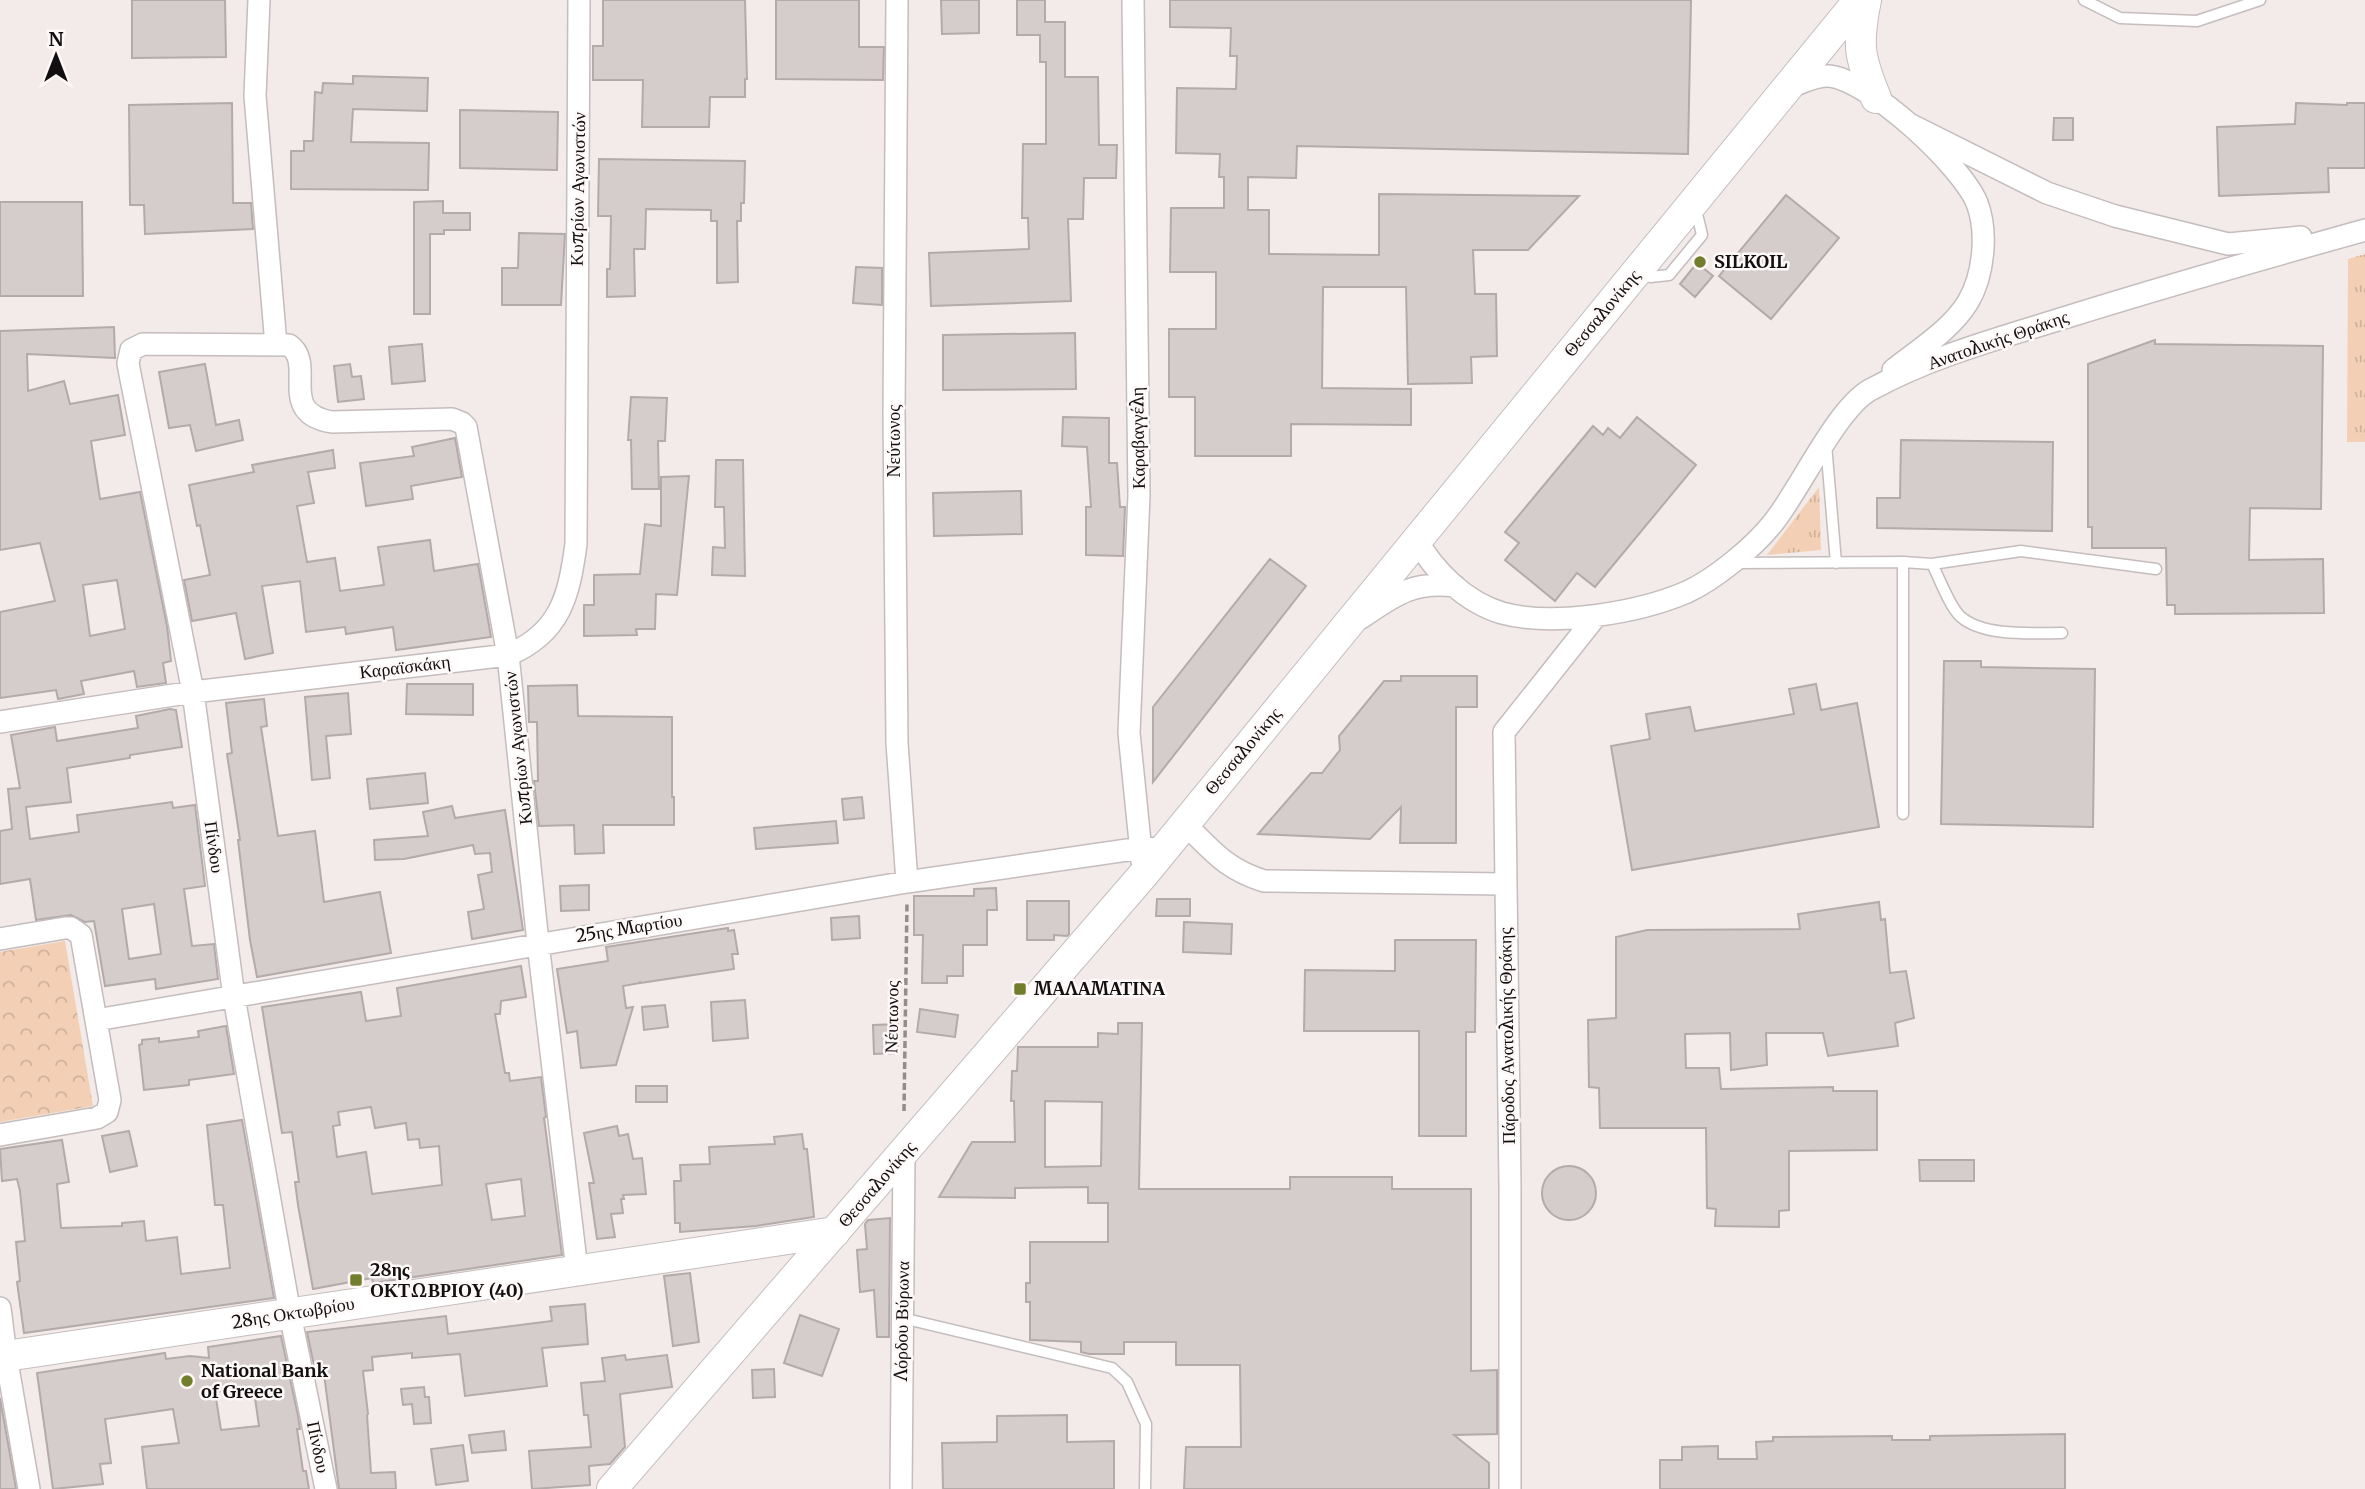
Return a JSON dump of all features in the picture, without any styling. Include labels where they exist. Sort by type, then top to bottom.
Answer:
[{"type":"main road","name":"Θεσσαλονίκης","points":[[612,1489],[904,1153],[1149,857],[1184,822],[1859,0]]},
{"type":"main road","points":[[1866,0],[1860,31],[1862,65],[1876,99]]},
{"type":"main road","name":"28ης Οκτωβρίου","points":[[3,1357],[835,1232]]},
{"type":"street","points":[[259,0],[255,96],[276,345],[289,345],[298,354],[299,396],[312,416],[332,422],[452,419],[466,427],[508,654]]},
{"type":"street","name":"Κυπρίων Αγωνιστών","points":[[577,1270],[538,943],[508,654],[528,647],[554,622],[572,575],[576,544],[579,0]]},
{"type":"street","name":"Νεύτωνος","points":[[897,0],[894,399],[897,743],[908,882]]},
{"type":"street","name":"Καραβαγγέλη","points":[[1133,0],[1139,495],[1129,733],[1149,857]]},
{"type":"street","points":[[1788,88],[1818,77],[1831,76],[1876,99],[1911,125],[1961,177],[1977,204],[1984,236],[1981,266],[1968,302],[1943,331],[1867,391]]},
{"type":"street","points":[[1911,125],[2047,193],[2116,216],[2228,244],[2294,239],[2365,224]]},
{"type":"street","name":"Ανατολικής Θράκης","points":[[1416,539],[1436,569],[1477,602],[1500,612],[1528,618],[1596,616],[1687,592],[1721,572],[1772,525],[1839,421],[1867,391],[1944,355],[2193,278],[2365,230]]},
{"type":"street","name":"Πίνδου","points":[[276,345],[143,344],[131,350],[128,356],[193,692],[234,997],[290,1314],[326,1489]]},
{"type":"street","points":[[1345,628],[1383,604],[1421,585],[1455,586]]},
{"type":"street","name":"Πάροδος Ανατολικής Θράκης","points":[[1510,1489],[1510,1186],[1504,732],[1596,616]]},
{"type":"street","name":"Καραϊσκάκη","points":[[0,722],[193,692],[508,654]]},
{"type":"street","points":[[1184,822],[1225,863],[1243,874],[1264,881],[1505,884]]},
{"type":"street","name":"25ης Μαρτίου","points":[[96,1020],[908,882],[1149,857]]},
{"type":"street","points":[[0,939],[65,928],[76,931],[83,941],[110,1100],[107,1112],[97,1118],[0,1135]]},
{"type":"street","name":"Λόρδου Βύρωνα","points":[[901,1489],[904,1153]]},
{"type":"street","points":[[0,1308],[3,1357],[29,1489]]},
{"type":"lane","points":[[2084,0],[2120,18],[2197,21],[2260,0]]},
{"type":"lane","points":[[1650,277],[1669,275],[1702,236],[1699,218]]},
{"type":"lane","points":[[1826,442],[1836,563]]},
{"type":"lane","points":[[1731,563],[1932,564],[2021,551],[2156,569]]},
{"type":"lane","points":[[1903,562],[1903,814]]},
{"type":"lane","points":[[1932,564],[1962,618],[1983,627],[2012,633],[2062,633]]},
{"type":"lane","points":[[902,1318],[1112,1368],[1127,1382],[1146,1424],[1145,1489]]},
{"type":"path","name":"Νέυτωνος","points":[[904,1112],[908,882]]},
{"type":"green space","points":[[2365,254],[2365,442],[2347,442],[2348,259]]},
{"type":"green space","points":[[1819,487],[1821,550],[1767,555]]},
{"type":"green space","points":[[65,941],[93,1106],[0,1122],[0,952]]},
{"type":"building","points":[[132,0],[225,0],[226,57],[132,58]]},
{"type":"building","points":[[603,0],[745,0],[745,97],[710,97],[709,127],[642,127],[643,80],[593,80],[593,46],[603,46]]},
{"type":"building","points":[[776,0],[859,0],[859,47],[884,47],[883,80],[776,79]]},
{"type":"building","points":[[941,0],[979,0],[979,33],[942,34]]},
{"type":"building","points":[[1017,0],[1045,0],[1045,22],[1065,22],[1065,77],[1098,77],[1099,145],[1117,145],[1116,178],[1084,178],[1083,219],[1068,219],[1071,301],[931,306],[929,253],[1029,249],[1028,218],[1022,218],[1023,144],[1046,144],[1046,62],[1040,62],[1040,35],[1017,35]]},
{"type":"building","points":[[1170,0],[1691,0],[1688,154],[1297,146],[1296,178],[1248,177],[1248,210],[1269,210],[1269,254],[1379,255],[1379,194],[1579,196],[1528,250],[1473,250],[1475,294],[1496,294],[1497,356],[1471,357],[1472,383],[1408,384],[1406,287],[1323,287],[1322,388],[1411,389],[1411,425],[1291,424],[1291,456],[1195,456],[1195,397],[1169,397],[1169,329],[1216,329],[1216,272],[1170,272],[1171,208],[1224,208],[1224,177],[1219,177],[1220,154],[1176,153],[1177,88],[1236,89],[1237,56],[1230,56],[1231,28],[1170,27]]},
{"type":"building","points":[[353,76],[428,78],[427,111],[353,109],[351,142],[429,143],[428,190],[291,189],[291,151],[304,151],[304,141],[313,141],[315,92],[322,93],[323,83],[353,84]]},
{"type":"building","points":[[232,103],[233,203],[251,203],[253,229],[145,234],[144,205],[130,205],[129,105]]},
{"type":"building","points":[[2296,103],[2365,103],[2365,168],[2328,168],[2329,192],[2219,196],[2217,127],[2295,124]]},
{"type":"building","points":[[460,110],[558,112],[557,170],[460,168]]},
{"type":"building","points":[[2054,118],[2073,118],[2073,140],[2053,140]]},
{"type":"building","points":[[599,159],[745,161],[744,203],[741,203],[741,221],[737,221],[738,282],[717,283],[717,221],[711,221],[711,210],[646,209],[645,249],[634,249],[635,296],[607,297],[611,216],[598,216]]},
{"type":"building","points":[[1786,195],[1839,238],[1771,319],[1719,276]]},
{"type":"building","points":[[443,201],[443,213],[470,213],[470,230],[444,230],[444,234],[430,234],[430,314],[414,314],[414,202]]},
{"type":"building","points":[[0,202],[82,202],[83,296],[0,296]]},
{"type":"building","points":[[519,233],[565,234],[561,305],[502,305],[502,268],[518,268]]},
{"type":"building","points":[[1697,263],[1713,276],[1695,297],[1680,284]]},
{"type":"building","points":[[856,267],[882,268],[882,305],[853,303]]},
{"type":"building","points":[[114,327],[115,358],[27,354],[28,391],[64,381],[70,404],[118,395],[125,435],[91,441],[100,499],[140,492],[167,626],[171,661],[163,663],[166,683],[137,687],[134,671],[81,681],[84,694],[58,699],[56,690],[0,698],[0,612],[55,601],[40,543],[0,550],[0,331]],"holes":[[[117,580],[125,629],[90,636],[83,585]]]},
{"type":"building","points":[[1075,333],[1076,389],[943,390],[943,335]]},
{"type":"building","points":[[2155,340],[2155,344],[2323,346],[2321,509],[2250,508],[2249,560],[2323,559],[2324,613],[2175,614],[2175,605],[2167,605],[2166,548],[2092,548],[2092,527],[2088,527],[2088,364]]},
{"type":"building","points":[[422,344],[425,381],[392,384],[389,347]]},
{"type":"building","points":[[205,364],[216,425],[239,420],[243,440],[196,451],[190,425],[169,428],[159,372]]},
{"type":"building","points":[[350,364],[352,377],[361,376],[364,399],[338,402],[334,366]]},
{"type":"building","points":[[631,397],[667,398],[665,441],[658,441],[659,489],[632,489],[631,440],[628,440]]},
{"type":"building","points":[[1063,417],[1109,418],[1109,463],[1117,463],[1120,507],[1125,507],[1123,556],[1086,555],[1086,507],[1091,507],[1087,447],[1062,446]]},
{"type":"building","points":[[1637,417],[1696,465],[1595,587],[1577,573],[1555,601],[1505,560],[1519,543],[1505,532],[1593,426],[1603,435],[1608,428],[1620,438]]},
{"type":"building","points":[[455,438],[462,477],[411,486],[413,499],[366,506],[360,463],[414,456],[412,447]]},
{"type":"building","points":[[1901,440],[2053,442],[2052,531],[1877,528],[1877,498],[1900,498]]},
{"type":"building","points":[[333,450],[335,468],[308,472],[314,503],[297,506],[307,562],[335,558],[340,591],[384,585],[378,547],[430,540],[434,571],[478,564],[491,637],[396,650],[393,627],[346,634],[345,627],[306,632],[300,581],[262,586],[273,653],[245,659],[236,613],[192,621],[184,580],[210,575],[189,485],[254,472],[252,465]]},
{"type":"building","points":[[716,460],[743,460],[745,576],[712,575],[713,547],[725,548],[724,507],[715,507]]},
{"type":"building","points":[[689,476],[677,595],[656,594],[655,629],[636,629],[637,635],[584,636],[584,605],[594,605],[594,575],[640,574],[645,524],[661,526],[661,477]]},
{"type":"building","points":[[1021,491],[1022,534],[934,536],[933,493]]},
{"type":"building","points":[[1270,559],[1306,586],[1153,782],[1153,707]]},
{"type":"building","points":[[1944,661],[1981,661],[1981,667],[2095,669],[2093,827],[1941,824]]},
{"type":"building","points":[[1401,676],[1477,676],[1477,707],[1456,707],[1456,843],[1400,843],[1401,807],[1370,839],[1258,834],[1311,773],[1322,773],[1340,750],[1339,736],[1384,681],[1401,681]]},
{"type":"building","points":[[407,684],[473,684],[473,715],[406,714]]},
{"type":"building","points":[[1816,684],[1821,710],[1857,703],[1879,827],[1632,870],[1611,746],[1650,739],[1646,714],[1690,707],[1695,731],[1794,714],[1789,689]]},
{"type":"building","points":[[577,685],[578,716],[672,717],[674,825],[603,825],[604,853],[575,854],[574,825],[539,826],[534,781],[538,781],[537,722],[529,722],[528,686]]},
{"type":"building","points":[[348,693],[351,734],[326,736],[330,778],[312,780],[305,697]]},
{"type":"building","points":[[264,699],[267,726],[261,727],[278,836],[315,831],[324,902],[380,892],[391,953],[257,977],[227,754],[232,753],[226,703]]},
{"type":"building","points":[[176,710],[182,747],[67,768],[71,802],[26,807],[30,839],[79,832],[77,815],[172,802],[173,808],[195,805],[205,886],[184,889],[192,946],[214,944],[218,979],[156,989],[155,979],[105,986],[94,921],[85,922],[71,915],[36,920],[30,879],[0,884],[0,831],[12,829],[8,789],[20,788],[11,735],[55,727],[57,741],[138,728],[136,716]],"holes":[[[154,904],[161,954],[129,959],[122,909]]]},
{"type":"building","points":[[425,773],[428,803],[370,809],[367,779]]},
{"type":"building","points":[[862,797],[864,818],[844,820],[842,799]]},
{"type":"building","points":[[452,806],[455,818],[505,810],[523,930],[472,939],[468,912],[484,909],[478,875],[492,872],[490,853],[475,854],[473,845],[404,859],[375,860],[374,840],[428,836],[423,812]]},
{"type":"building","points":[[836,821],[838,843],[756,849],[754,828]]},
{"type":"building","points":[[589,885],[589,910],[561,911],[560,886]]},
{"type":"building","points":[[996,888],[997,910],[987,910],[987,945],[963,945],[963,976],[947,976],[947,983],[922,983],[923,935],[914,935],[914,896],[974,896],[974,889]]},
{"type":"building","points":[[1157,899],[1190,899],[1190,916],[1156,916]]},
{"type":"building","points":[[1027,901],[1069,901],[1069,934],[1054,935],[1054,940],[1027,940]]},
{"type":"building","points":[[1879,902],[1881,920],[1885,919],[1890,973],[1906,971],[1914,1018],[1895,1023],[1898,1046],[1828,1056],[1823,1033],[1766,1033],[1767,1065],[1731,1070],[1730,1033],[1685,1034],[1686,1068],[1719,1068],[1721,1089],[1833,1087],[1833,1091],[1877,1091],[1877,1150],[1789,1151],[1789,1210],[1779,1211],[1779,1227],[1715,1226],[1716,1209],[1707,1208],[1706,1128],[1600,1128],[1599,1088],[1589,1087],[1588,1020],[1616,1018],[1616,937],[1647,930],[1800,929],[1798,914]]},
{"type":"building","points":[[859,916],[860,938],[832,940],[831,918]]},
{"type":"building","points":[[1184,922],[1232,924],[1231,954],[1183,952]]},
{"type":"building","points":[[728,928],[728,931],[734,930],[738,954],[732,954],[734,969],[623,986],[626,1008],[633,1007],[616,1065],[581,1068],[577,1031],[567,1033],[557,969],[608,961],[606,947]]},
{"type":"building","points":[[1395,940],[1476,940],[1475,1032],[1466,1032],[1466,1136],[1419,1136],[1419,1031],[1304,1031],[1305,970],[1395,971]]},
{"type":"building","points":[[521,966],[526,997],[501,1001],[500,1014],[495,1014],[505,1073],[509,1073],[510,1081],[541,1077],[562,1255],[373,1283],[372,1278],[313,1289],[298,1205],[295,1182],[299,1182],[292,1132],[282,1133],[262,1007],[361,992],[366,1021],[401,1016],[397,988]],"holes":[[[371,1107],[375,1128],[406,1123],[408,1140],[419,1139],[420,1148],[439,1146],[442,1185],[372,1194],[366,1152],[337,1157],[333,1126],[340,1125],[338,1112]],[[521,1179],[525,1216],[492,1220],[486,1184]]]},
{"type":"building","points":[[745,1000],[748,1038],[713,1041],[711,1002]]},
{"type":"building","points":[[665,1005],[668,1027],[644,1030],[642,1007]]},
{"type":"building","points":[[920,1009],[958,1015],[955,1037],[917,1032]]},
{"type":"building","points":[[1118,1023],[1142,1023],[1139,1189],[1290,1189],[1290,1177],[1392,1177],[1392,1189],[1471,1189],[1471,1371],[1497,1370],[1497,1434],[1454,1435],[1489,1463],[1489,1489],[1184,1489],[1186,1447],[1241,1447],[1240,1365],[1176,1365],[1176,1342],[1124,1342],[1124,1354],[1089,1354],[1081,1352],[1081,1342],[1030,1340],[1030,1302],[1026,1302],[1026,1283],[1030,1283],[1030,1242],[1108,1242],[1108,1203],[1088,1203],[1088,1187],[1015,1188],[1015,1198],[939,1197],[972,1142],[1015,1142],[1014,1101],[1011,1101],[1012,1071],[1017,1071],[1018,1047],[1098,1047],[1098,1033],[1118,1034]],"holes":[[[1045,1101],[1102,1102],[1101,1166],[1045,1167]]]},
{"type":"building","points":[[898,1024],[898,1053],[874,1054],[873,1025]]},
{"type":"building","points":[[226,1026],[234,1074],[189,1080],[189,1085],[144,1090],[139,1045],[142,1040],[159,1038],[159,1042],[199,1037],[198,1031]]},
{"type":"building","points":[[636,1086],[667,1086],[667,1102],[636,1102]]},
{"type":"building","points":[[242,1120],[274,1298],[24,1333],[17,1282],[20,1281],[16,1242],[25,1241],[20,1191],[17,1179],[2,1181],[0,1149],[62,1140],[69,1182],[57,1184],[61,1228],[122,1226],[122,1223],[144,1221],[146,1241],[177,1237],[181,1274],[230,1268],[223,1205],[215,1205],[207,1125]]},
{"type":"building","points":[[617,1126],[619,1136],[628,1134],[633,1159],[642,1158],[646,1194],[623,1195],[623,1213],[611,1214],[615,1237],[597,1239],[589,1183],[594,1183],[584,1133]]},
{"type":"building","points":[[129,1131],[137,1166],[110,1172],[102,1136]]},
{"type":"building","points":[[802,1134],[804,1149],[807,1149],[814,1217],[756,1226],[680,1232],[680,1223],[675,1223],[674,1181],[681,1181],[680,1165],[710,1164],[709,1147],[775,1144],[774,1137]]},
{"type":"building","points":[[1919,1160],[1974,1160],[1974,1181],[1920,1181]]},
{"type":"building","points":[[1569,1166],[1588,1174],[1596,1193],[1588,1212],[1569,1220],[1550,1212],[1542,1193],[1550,1174]]},
{"type":"building","points":[[890,1218],[889,1337],[877,1337],[874,1290],[860,1292],[857,1250],[867,1249],[865,1224],[868,1220]]},
{"type":"building","points":[[690,1273],[699,1342],[673,1346],[664,1276]]},
{"type":"building","points":[[585,1304],[588,1344],[542,1348],[547,1386],[465,1396],[460,1354],[412,1358],[412,1353],[372,1357],[373,1370],[363,1371],[371,1473],[395,1472],[396,1489],[339,1489],[324,1374],[316,1375],[307,1332],[446,1316],[448,1334],[552,1321],[550,1307]]},
{"type":"building","points":[[800,1315],[839,1329],[822,1376],[784,1363]]},
{"type":"building","points":[[281,1336],[298,1416],[300,1429],[297,1429],[303,1471],[306,1471],[309,1489],[147,1489],[142,1447],[179,1443],[173,1409],[105,1419],[111,1463],[100,1464],[103,1484],[53,1489],[37,1373],[165,1353],[166,1359],[190,1356],[209,1358],[208,1347]],"holes":[[[247,1387],[255,1398],[259,1426],[221,1430],[215,1392]]]},
{"type":"building","points":[[625,1355],[626,1360],[667,1355],[672,1387],[620,1394],[625,1447],[610,1464],[589,1466],[590,1485],[532,1489],[529,1451],[591,1447],[581,1383],[605,1381],[602,1358]]},
{"type":"building","points":[[774,1369],[775,1397],[753,1398],[752,1370]]},
{"type":"building","points":[[424,1387],[425,1397],[429,1397],[431,1423],[414,1424],[412,1404],[403,1405],[401,1389]]},
{"type":"building","points":[[0,1398],[16,1489],[0,1489]]},
{"type":"building","points":[[1067,1415],[1067,1442],[1114,1441],[1114,1489],[943,1489],[942,1443],[997,1442],[997,1416]]},
{"type":"building","points":[[504,1431],[506,1450],[472,1453],[469,1435]]},
{"type":"building","points":[[2065,1434],[2065,1489],[1660,1489],[1660,1460],[1682,1460],[1682,1447],[1718,1446],[1718,1459],[1757,1459],[1756,1442],[1773,1441],[1773,1437],[1892,1436],[1892,1440],[1930,1440],[1930,1436]]},
{"type":"building","points":[[463,1445],[468,1481],[436,1485],[431,1449]]},
{"type":"place","name":"SILKOIL","points":[[1700,262]]},
{"type":"place","name":"ΜΑΛΑΜΑΤΙΝΑ","points":[[1020,989]]},
{"type":"place","name":"28ης ΟΚΤΩΒΡΙΟΥ (40)","points":[[356,1280]]},
{"type":"place","name":"National Bank of Greece","points":[[187,1381]]}]
